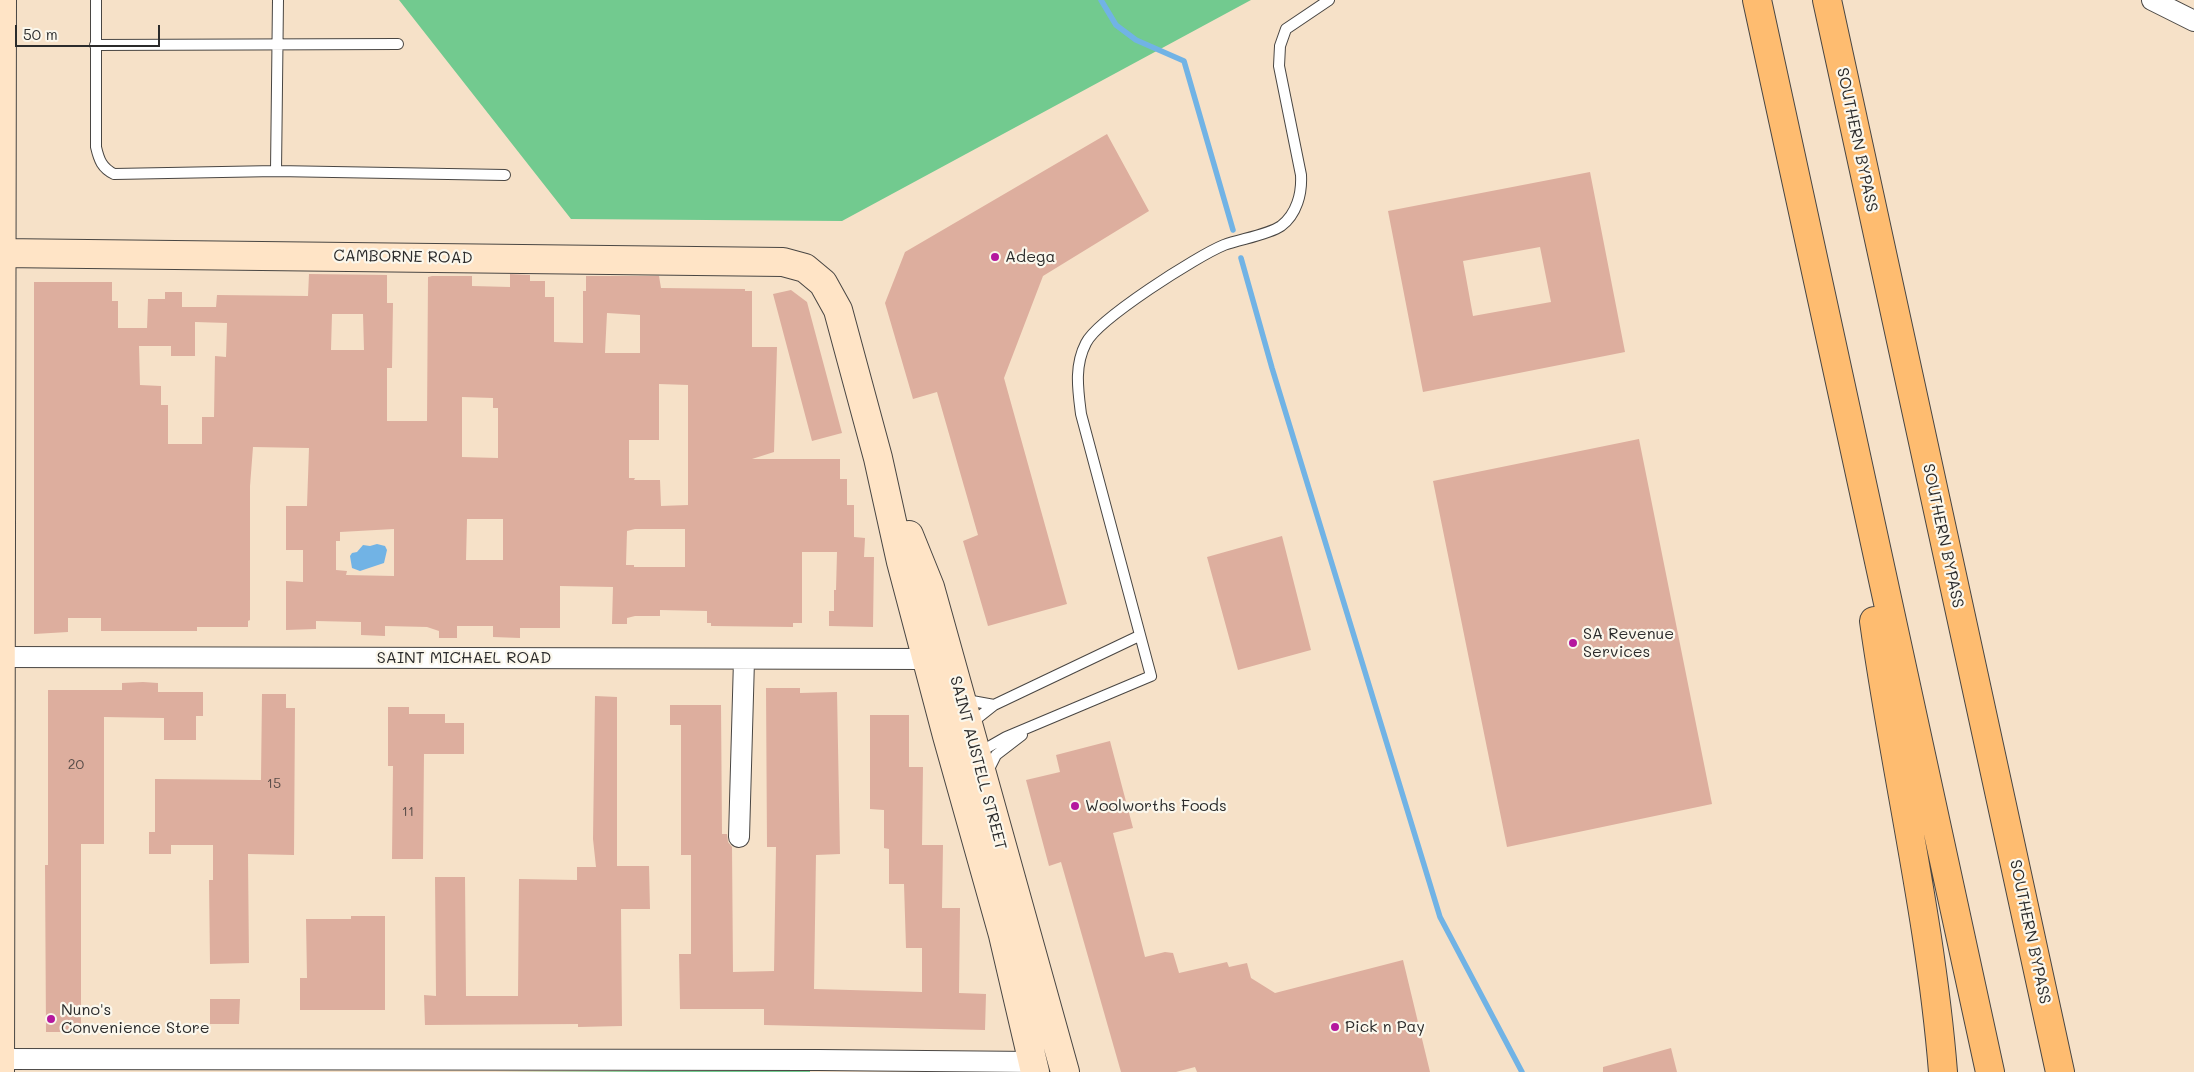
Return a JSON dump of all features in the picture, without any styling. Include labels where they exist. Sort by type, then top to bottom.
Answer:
[{"type":"highway","points":[[1757,0],[1990,1072]]},
{"type":"highway","name":"SOUTHERN BYPASS","points":[[1827,0],[2060,1072]]},
{"type":"highway","points":[[1849,428],[1878,648],[1926,926],[1939,1018],[1943,1072]]},
{"type":"street","points":[[0,1072],[0,253],[2,0]]},
{"type":"street","points":[[2152,0],[2194,22]]},
{"type":"street","name":"CAMBORNE ROAD","points":[[0,253],[783,262],[805,268]]},
{"type":"street","name":"SAINT AUSTELL STREET","points":[[805,268],[823,283],[838,310],[878,458],[901,562],[939,662],[966,760],[1003,935],[1034,1067]]},
{"type":"street","name":"SAINT MICHAEL ROAD","points":[[1,657],[939,662]]},
{"type":"street","points":[[739,837],[744,660]]},
{"type":"street","name":"SAINT AUSTELL STREET","points":[[966,760],[991,813],[1065,1072]]},
{"type":"street","points":[[0,1059],[1034,1067]]},
{"type":"lane","points":[[96,0],[96,147],[99,161],[106,170],[114,174],[276,171],[506,175]]},
{"type":"lane","points":[[276,171],[278,0]]},
{"type":"lane","points":[[966,760],[1006,737],[1151,676],[1080,414],[1076,378],[1086,343],[1105,320],[1162,281],[1222,246],[1280,227],[1290,217],[1302,189],[1297,148],[1278,66],[1280,46],[1286,29],[1329,0]]},
{"type":"lane","points":[[95,45],[398,44]]},
{"type":"lane","points":[[958,731],[994,705],[1139,636]]},
{"type":"lane","points":[[939,662],[972,701],[994,705]]},
{"type":"lane","points":[[991,813],[987,789],[988,769],[992,761],[1002,750],[1036,725]]},
{"type":"green space","points":[[399,0],[1251,0],[842,221],[571,219]]},
{"type":"green space","points":[[810,1070],[810,1072],[495,1072]]},
{"type":"water","points":[[377,544],[385,546],[387,550],[384,563],[360,571],[352,568],[350,556],[352,553],[357,552],[363,545]]},
{"type":"building","points":[[1107,134],[1149,211],[1043,276],[1004,378],[1067,604],[988,626],[963,541],[978,535],[937,392],[913,399],[885,303],[905,252]]},
{"type":"building","points":[[1590,172],[1625,352],[1423,392],[1388,211]],"holes":[[[1540,247],[1551,302],[1473,316],[1463,261]]]},
{"type":"building","points":[[309,274],[387,275],[387,303],[393,303],[392,368],[387,368],[387,421],[427,421],[428,277],[472,276],[472,286],[510,287],[510,274],[530,275],[530,281],[545,281],[545,297],[554,297],[554,342],[583,343],[583,291],[586,291],[586,276],[659,276],[661,288],[745,289],[745,291],[752,291],[752,347],[777,347],[774,452],[752,459],[840,459],[840,479],[847,479],[847,505],[854,505],[854,537],[865,538],[864,557],[874,557],[873,627],[829,626],[829,611],[834,611],[837,552],[802,552],[802,623],[793,623],[793,627],[711,626],[711,623],[707,623],[707,611],[660,610],[660,616],[635,616],[627,618],[627,624],[612,624],[613,587],[560,586],[560,628],[520,628],[520,638],[493,637],[493,626],[457,626],[457,638],[439,638],[439,631],[427,627],[385,626],[385,636],[361,635],[361,622],[316,621],[316,629],[286,630],[286,581],[303,582],[303,550],[286,550],[286,506],[307,506],[309,448],[253,447],[250,486],[250,620],[248,621],[248,627],[197,627],[197,631],[101,631],[101,618],[68,618],[68,632],[34,634],[34,282],[112,282],[112,301],[118,301],[118,328],[147,328],[148,299],[165,299],[165,292],[182,292],[182,307],[216,307],[217,295],[308,296]],"holes":[[[607,313],[640,315],[640,353],[605,353]],[[332,314],[363,314],[364,350],[331,350]],[[195,322],[227,323],[226,357],[215,356],[214,417],[202,417],[202,444],[168,444],[168,405],[161,405],[161,386],[140,385],[139,346],[171,346],[171,356],[195,356]],[[659,384],[688,385],[688,505],[661,506],[660,480],[634,480],[635,478],[629,478],[629,440],[659,440]],[[462,397],[493,398],[493,408],[498,408],[498,458],[462,457]],[[467,519],[503,519],[503,560],[466,560]],[[394,529],[394,576],[346,575],[347,571],[336,570],[336,541],[340,541],[340,532]],[[635,529],[685,529],[685,567],[634,567],[634,565],[626,565],[627,531]]]},
{"type":"building","points":[[791,290],[807,302],[842,433],[812,441],[773,294]]},
{"type":"building","name":"SA Revenue Services","points":[[1639,439],[1712,804],[1507,847],[1433,481]]},
{"type":"building","points":[[1282,536],[1311,650],[1238,670],[1207,557]]},
{"type":"building","points":[[122,683],[158,683],[158,692],[203,692],[203,716],[196,716],[196,740],[164,740],[164,718],[104,717],[104,844],[81,844],[81,1032],[46,1032],[45,865],[48,865],[48,690],[122,690]]},
{"type":"building","points":[[766,688],[800,688],[800,693],[837,692],[840,854],[816,855],[814,989],[922,992],[922,948],[906,948],[904,884],[889,884],[889,849],[884,848],[884,810],[870,809],[870,715],[909,715],[909,767],[923,767],[922,845],[943,845],[942,908],[960,908],[959,993],[986,994],[985,1030],[764,1025],[764,1009],[680,1009],[679,954],[691,954],[691,855],[681,855],[681,725],[670,725],[670,705],[721,705],[722,834],[727,834],[728,842],[732,847],[733,972],[774,971],[776,847],[767,847]]},
{"type":"building","points":[[262,694],[286,694],[286,708],[295,708],[294,855],[248,854],[249,963],[210,964],[209,880],[213,880],[213,845],[171,845],[171,854],[149,854],[149,832],[155,832],[155,779],[261,780]]},
{"type":"building","points":[[595,696],[617,697],[617,866],[649,866],[650,909],[621,909],[622,1026],[578,1027],[578,1024],[425,1025],[424,995],[436,996],[435,877],[465,877],[466,996],[518,996],[519,879],[577,880],[577,867],[596,867],[593,839]]},
{"type":"building","points":[[388,707],[409,707],[409,714],[445,714],[445,723],[464,723],[464,754],[424,754],[423,859],[392,859],[393,766],[388,766]]},
{"type":"building","points":[[1110,741],[1133,828],[1113,833],[1145,957],[1165,952],[1173,953],[1179,973],[1227,962],[1229,967],[1247,963],[1251,978],[1275,993],[1403,960],[1430,1072],[1197,1072],[1195,1067],[1176,1072],[1121,1072],[1061,862],[1049,866],[1026,780],[1060,772],[1056,755]]},
{"type":"building","points":[[351,916],[385,916],[385,1010],[300,1010],[300,978],[307,978],[306,919],[351,919]]},
{"type":"building","points":[[210,999],[240,999],[239,1024],[210,1024]]},
{"type":"building","points":[[1671,1048],[1677,1072],[1603,1072],[1603,1067]]},
{"type":"waterway","points":[[1101,0],[1116,25],[1136,40],[1184,61],[1233,230]]},
{"type":"waterway","points":[[1241,258],[1272,368],[1440,917],[1522,1072]]},
{"type":"place","name":"Adega","points":[[995,257]]},
{"type":"place","name":"SA Revenue Services","points":[[1573,643]]},
{"type":"place","name":"Woolworths Foods","points":[[1075,806]]},
{"type":"place","name":"Nuno's Convenience Store","points":[[51,1019]]},
{"type":"place","name":"Pick n Pay","points":[[1335,1027]]}]
